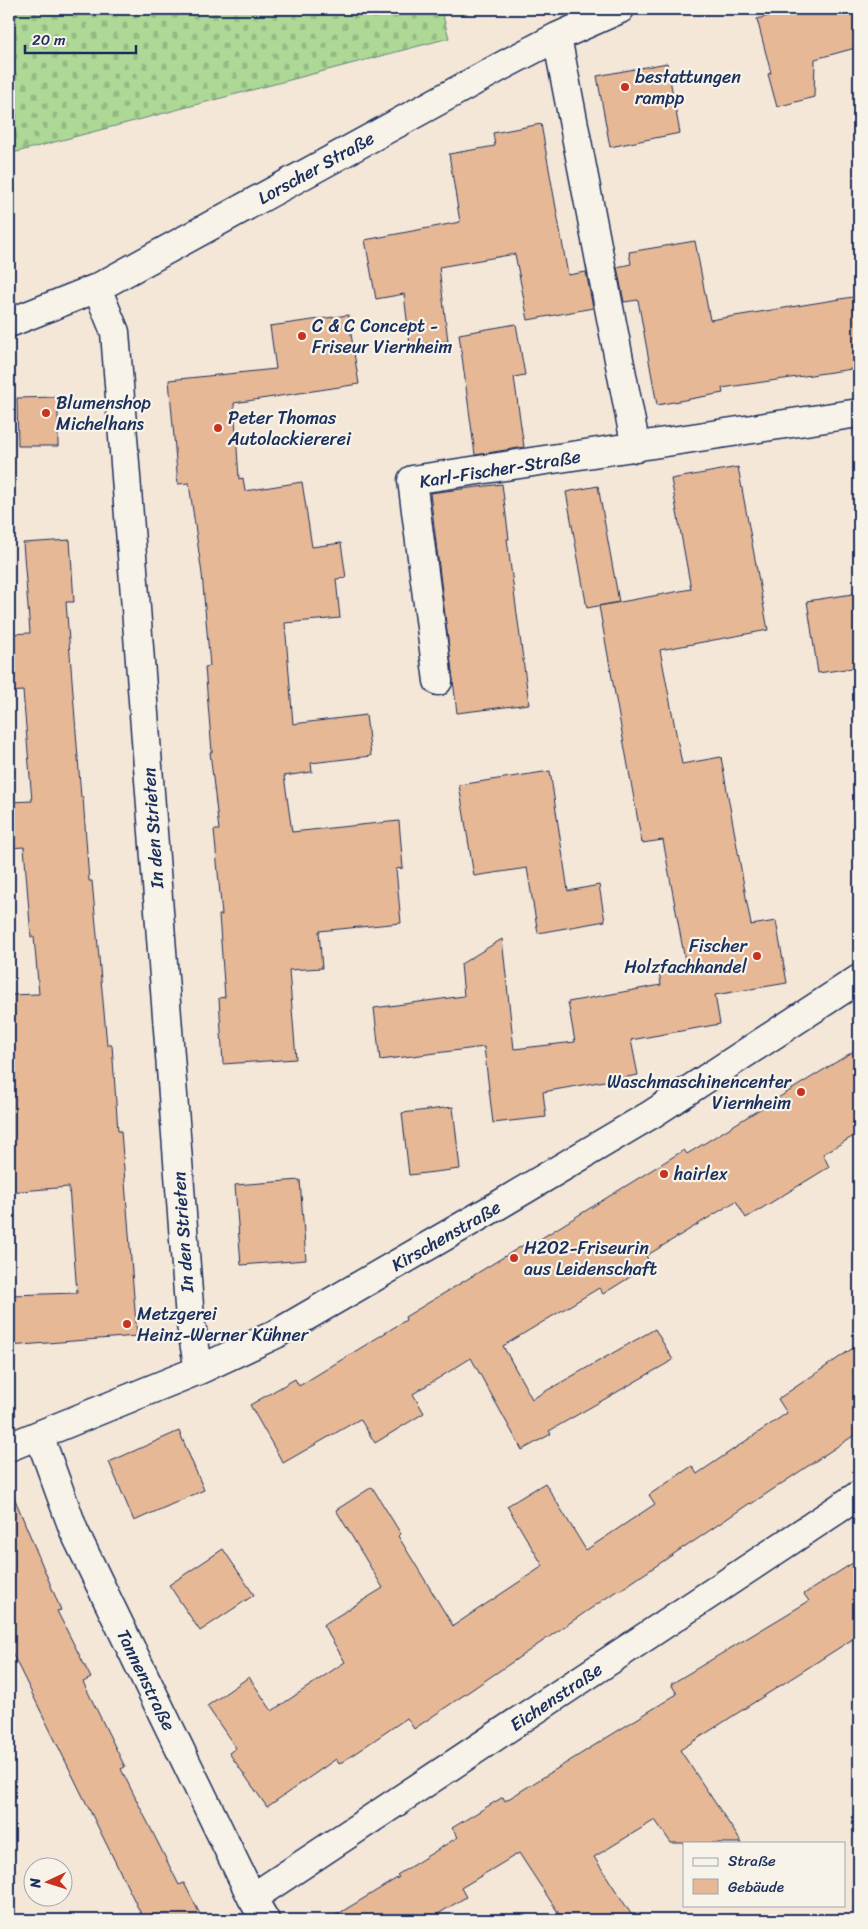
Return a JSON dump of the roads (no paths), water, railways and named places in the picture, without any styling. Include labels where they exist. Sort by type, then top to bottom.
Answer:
[{"type":"street","name":"Lorscher Straße","points":[[9,323],[97,288],[491,71],[557,37],[620,9]]},
{"type":"street","points":[[557,37],[636,448]]},
{"type":"street","name":"In den Strieten","points":[[97,288],[115,332],[189,1309],[199,1370]]},
{"type":"street","name":"Karl-Fischer-Straße","points":[[438,681],[412,480],[636,448],[859,413]]},
{"type":"street","name":"Kirschenstraße","points":[[9,1447],[199,1370],[276,1334],[652,1114],[859,979]]},
{"type":"street","name":"Tannenstraße","points":[[38,1435],[74,1531],[258,1909]]},
{"type":"street","name":"Eichenstraße","points":[[258,1909],[859,1495]]},
{"type":"place","name":"bestattungen rampp","points":[[625,87]]},
{"type":"place","name":"C & C Concept - Friseur Viernheim","points":[[302,336]]},
{"type":"place","name":"Blumenshop Michelhans","points":[[46,413]]},
{"type":"place","name":"Peter Thomas Autolackiererei","points":[[218,428]]},
{"type":"place","name":"Fischer Holzfachhandel","points":[[757,956]]},
{"type":"place","name":"Waschmaschinencenter Viernheim","points":[[801,1092]]},
{"type":"place","name":"hairlex","points":[[664,1174]]},
{"type":"place","name":"H2O2-Friseurin aus Leidenschaft","points":[[514,1258]]},
{"type":"place","name":"Metzgerei Heinz-Werner Kühner","points":[[127,1324]]}]
